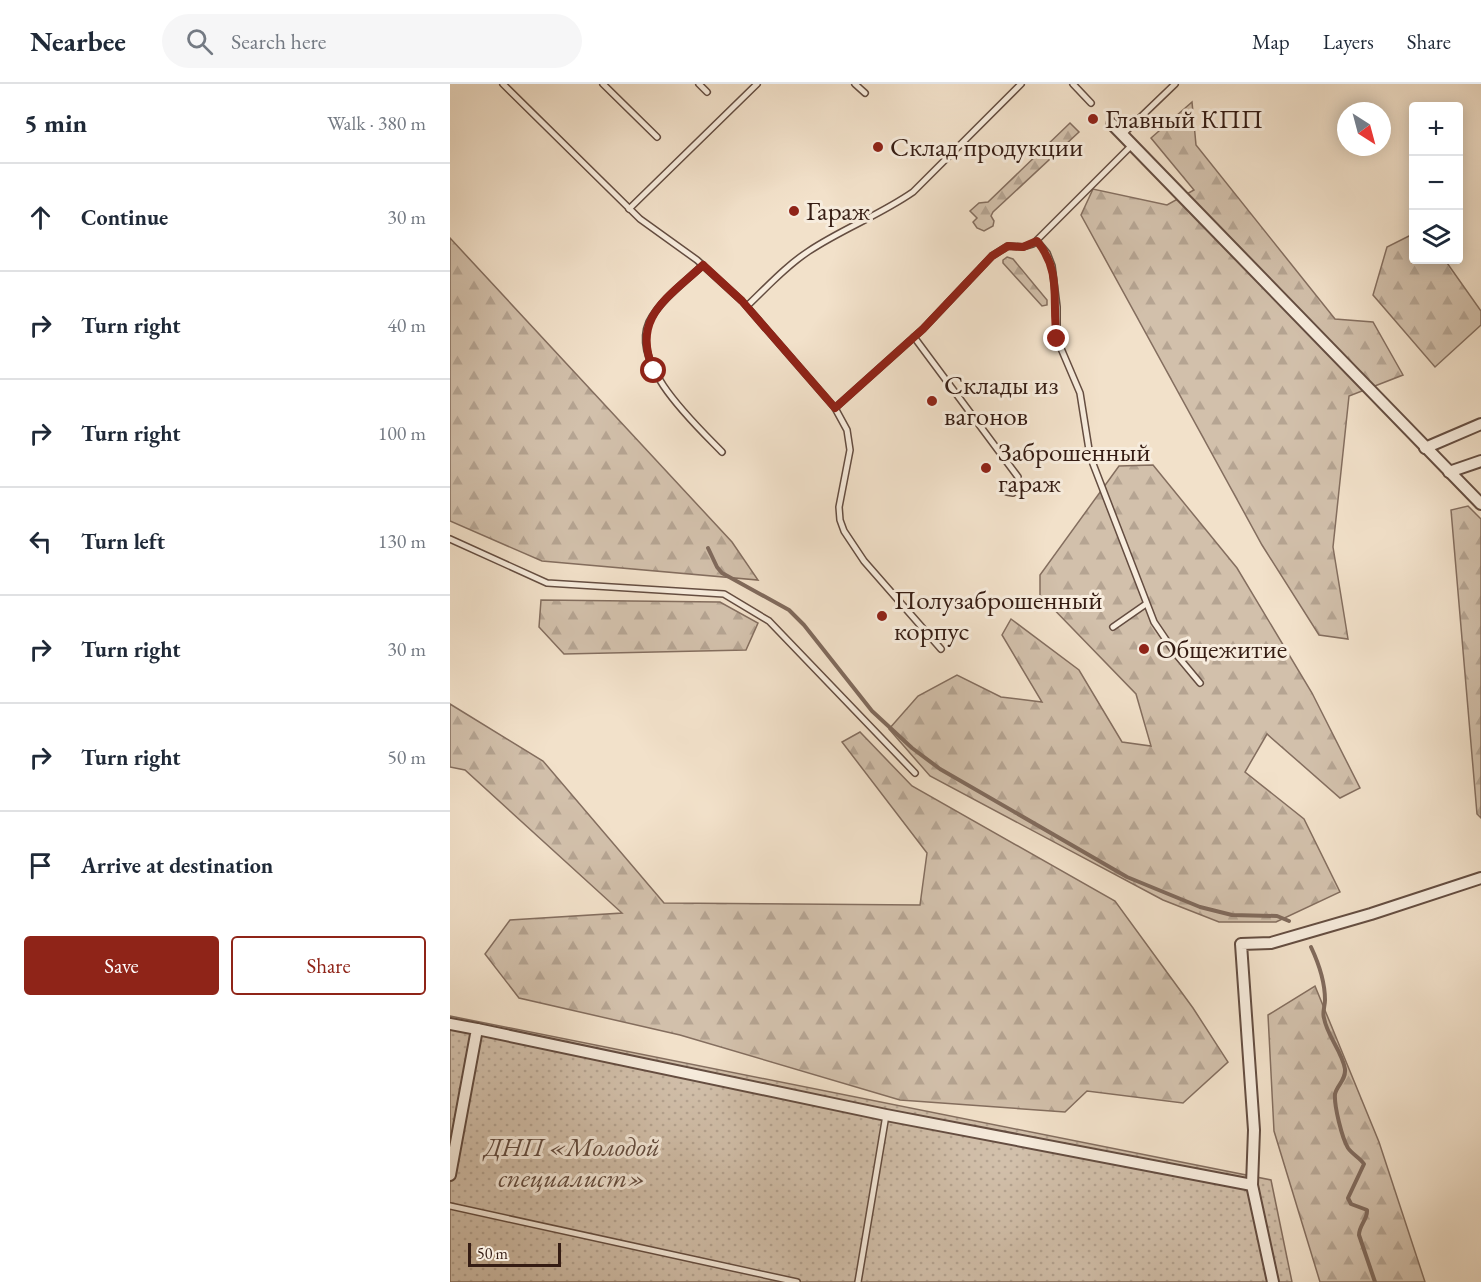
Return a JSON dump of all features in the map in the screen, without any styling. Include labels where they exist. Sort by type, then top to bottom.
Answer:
[{"type":"street","points":[[1112,124],[1481,504]]},
{"type":"street","points":[[1425,448],[1481,424]]},
{"type":"street","points":[[1449,472],[1481,461]]},
{"type":"street","points":[[1273,1282],[1252,1185],[1254,1130],[1241,944],[1271,944],[1481,879]]},
{"type":"street","points":[[450,1024],[886,1115],[1252,1185]]},
{"type":"street","points":[[450,1175],[477,1029]]},
{"type":"lane","points":[[502,84],[629,209],[656,232],[703,265],[747,306],[835,408],[847,430],[850,450],[839,507],[844,531],[864,561],[941,649]]},
{"type":"lane","points":[[603,84],[657,137]]},
{"type":"lane","points":[[699,84],[707,92]]},
{"type":"lane","points":[[629,209],[757,84]]},
{"type":"lane","points":[[855,84],[865,93]]},
{"type":"lane","points":[[747,306],[809,251],[892,206],[913,192],[1022,84]]},
{"type":"lane","points":[[1073,84],[1091,103]]},
{"type":"lane","points":[[1078,89],[1084,84]]},
{"type":"lane","points":[[1123,134],[1175,84]]},
{"type":"lane","points":[[835,408],[914,337],[992,256],[1008,246],[1023,247],[1037,241],[1133,144]]},
{"type":"lane","points":[[1037,241],[1047,253],[1052,266],[1057,307],[1057,339],[1080,393],[1090,456],[1154,622],[1175,653],[1200,683]]},
{"type":"lane","points":[[703,265],[654,314],[646,334],[646,347],[654,371],[672,396],[691,421],[722,452]]},
{"type":"lane","points":[[914,337],[1018,477],[1019,487],[1013,493],[1007,492]]},
{"type":"lane","points":[[450,539],[547,583],[724,594],[769,621],[915,773]]},
{"type":"lane","points":[[1113,627],[1146,604]]},
{"type":"lane","points":[[858,1282],[886,1115]]},
{"type":"lane","points":[[450,1206],[797,1282]]},
{"type":"green space","points":[[1192,102],[1196,145],[1335,319],[1373,322],[1403,375],[1349,396],[1333,547],[1348,639],[1319,635],[1262,545],[1081,215],[1093,189],[1167,205],[1194,190],[1151,138]]},
{"type":"green space","points":[[1070,123],[1079,132],[993,212],[991,216],[994,221],[993,226],[984,231],[977,228],[973,222],[977,218],[970,211],[979,203],[988,202]]},
{"type":"green space","points":[[1409,236],[1409,264],[1448,264],[1481,311],[1481,325],[1435,367],[1373,295],[1387,247]]},
{"type":"green space","points":[[450,238],[732,542],[758,580],[542,561],[450,521]]},
{"type":"green space","points":[[1007,257],[1013,259],[1047,300],[1047,305],[1042,306],[1003,263]]},
{"type":"green space","points":[[1153,465],[1237,568],[1312,693],[1360,788],[1340,798],[1267,734],[1245,772],[1304,819],[1340,892],[1276,922],[1219,922],[1163,900],[930,776],[889,729],[918,696],[957,675],[1001,697],[1042,702],[1002,635],[1011,619],[1079,670],[1122,742],[1151,746],[1136,694],[1040,595],[1040,575],[1119,466]]},
{"type":"green space","points":[[1468,506],[1481,519],[1481,818],[1477,814],[1451,510]]},
{"type":"green space","points":[[541,600],[720,602],[758,623],[746,650],[564,654],[539,627]]},
{"type":"green space","points":[[450,704],[543,761],[664,903],[920,905],[927,853],[842,742],[860,732],[912,786],[1115,901],[1193,1008],[1228,1062],[1183,1103],[1087,1091],[1065,1112],[900,1100],[680,1035],[519,998],[485,954],[510,920],[622,913],[465,770],[450,767]]},
{"type":"green space","points":[[1315,986],[1379,1142],[1425,1282],[1320,1282],[1274,1131],[1268,1015]]},
{"type":"green space","name":"ДНП «Молодой специалист»","points":[[450,1016],[1271,1180],[1292,1282],[450,1282]]},
{"type":"waterway","points":[[708,548],[722,573],[789,610],[804,625],[872,711],[912,748],[940,769],[1127,877],[1200,907],[1232,915],[1277,916],[1289,921]]},
{"type":"waterway","points":[[1311,947],[1323,979],[1325,993],[1323,1014],[1326,1025],[1345,1069],[1335,1094],[1339,1122],[1348,1148],[1364,1164],[1348,1198],[1351,1204],[1367,1210],[1359,1235],[1375,1282]]},
{"type":"place","name":"Главный КПП","points":[[1093,119]]},
{"type":"place","name":"Склад продукции","points":[[878,147]]},
{"type":"place","name":"Гараж","points":[[794,211]]},
{"type":"place","name":"Склады из вагонов","points":[[932,401]]},
{"type":"place","name":"Заброшенный гараж","points":[[986,468]]},
{"type":"place","name":"Полузаброшенный корпус","points":[[882,616]]},
{"type":"place","name":"Общежитие","points":[[1144,649]]},
{"type":"route","points":[[654,371],[646,347],[649,323],[664,303],[703,265],[742,301],[835,408],[923,329],[992,256],[1008,246],[1029,246],[1037,241],[1047,253],[1052,266],[1057,307],[1057,339]]}]
